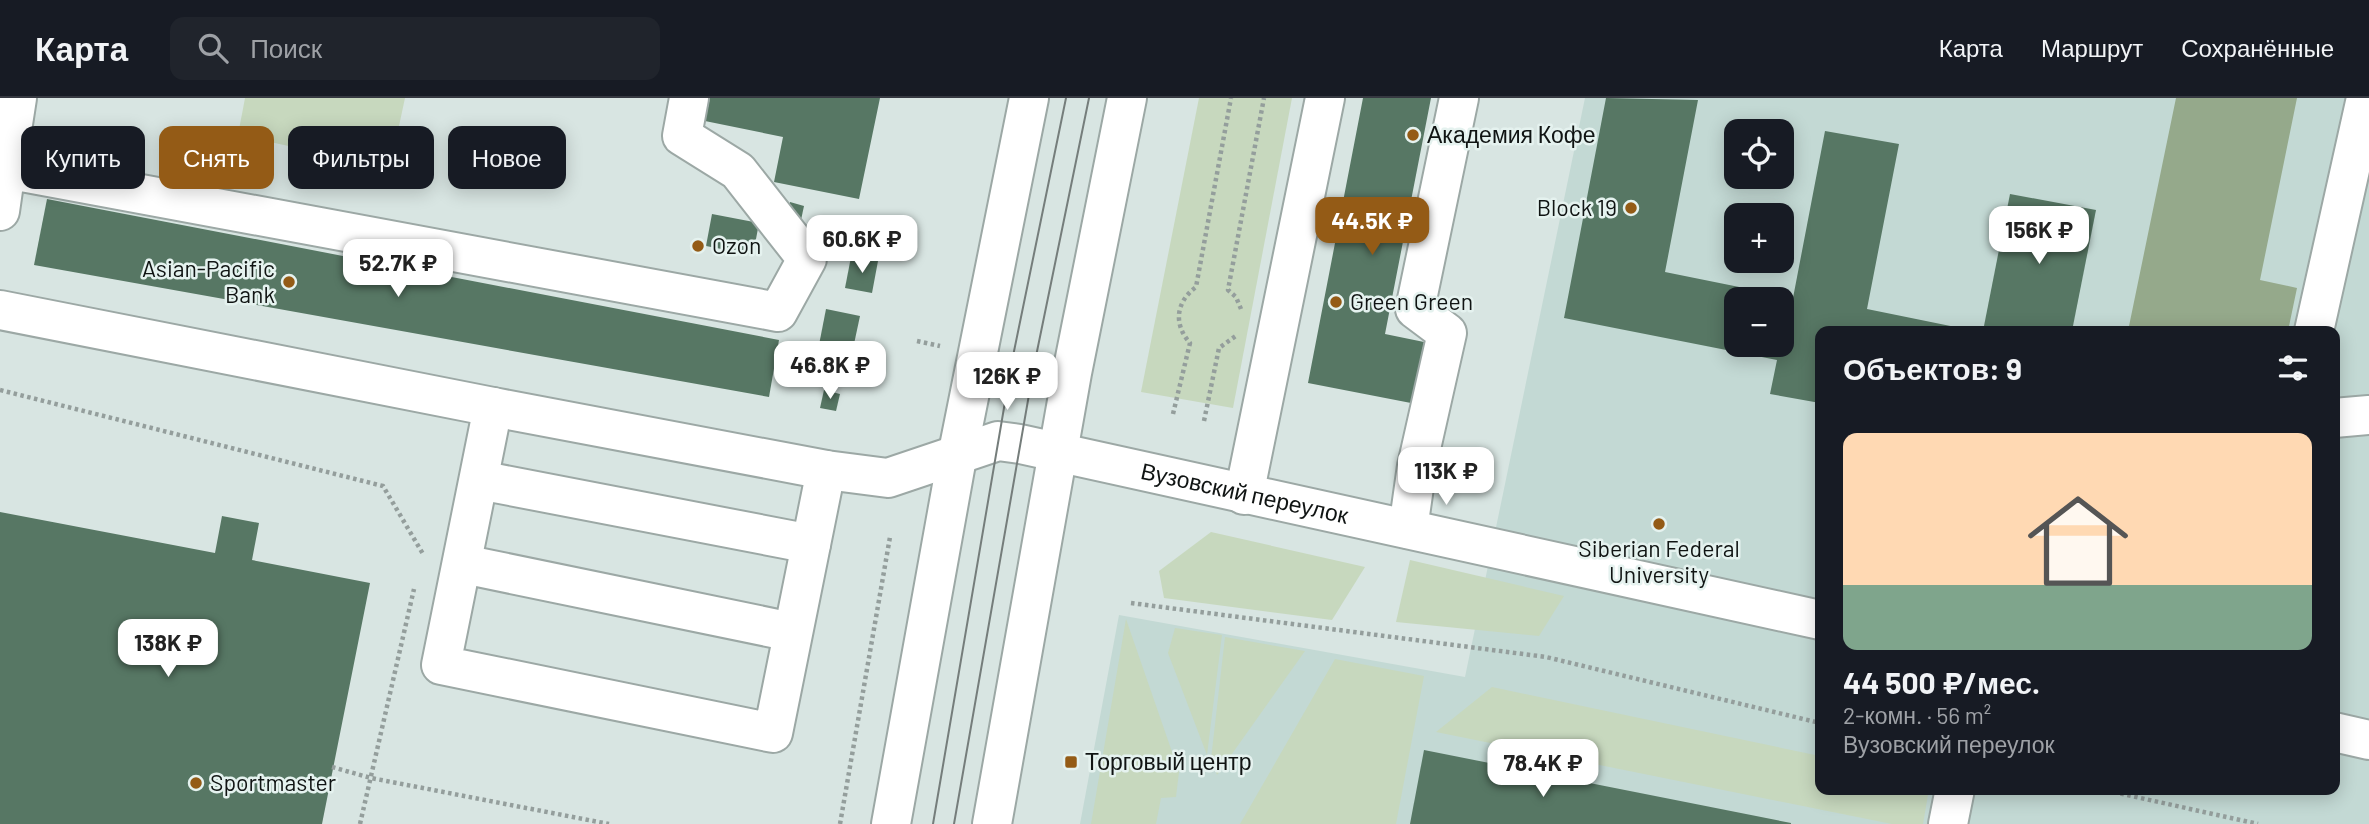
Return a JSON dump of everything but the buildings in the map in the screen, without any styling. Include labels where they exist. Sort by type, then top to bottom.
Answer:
[{"type":"main road","points":[[0,211],[17,98]]},
{"type":"main road","points":[[6,169],[778,312],[807,259],[738,171],[682,136],[689,98]]},
{"type":"main road","points":[[891,824],[958,452],[1029,98]]},
{"type":"main road","points":[[992,824],[1059,452],[1127,98]]},
{"type":"main road","points":[[1244,495],[1325,98]]},
{"type":"main road","points":[[1408,529],[1417,466],[1447,332],[1415,309],[1459,98]]},
{"type":"main road","points":[[2315,326],[2366,98]]},
{"type":"main road","name":"Вузовский переулок","points":[[0,310],[826,470],[888,478],[958,452],[998,441],[1059,452],[1244,495],[1815,619]]},
{"type":"main road","points":[[494,407],[441,665],[772,733],[826,470]]},
{"type":"main road","points":[[2340,417],[2369,415]]},
{"type":"main road","points":[[479,480],[811,544]]},
{"type":"main road","points":[[463,564],[792,632]]},
{"type":"main road","points":[[2340,733],[2369,740]]},
{"type":"main road","points":[[1948,824],[1954,795]]},
{"type":"path","points":[[1173,414],[1190,343],[1178,325],[1180,303],[1196,287],[1231,98]]},
{"type":"path","points":[[1241,315],[1241,306],[1228,290],[1264,98]]},
{"type":"path","points":[[1204,421],[1219,348],[1236,337],[1241,324]]},
{"type":"path","points":[[0,390],[383,486],[423,552],[420,566]]},
{"type":"path","points":[[841,824],[890,537]]},
{"type":"path","points":[[360,824],[417,579]]},
{"type":"path","points":[[1131,603],[1546,657],[1815,722]]},
{"type":"path","points":[[332,767],[371,778],[609,824]]},
{"type":"path","points":[[2127,795],[2258,824]]},
{"type":"shaded area","name":"Siberian Federal University","points":[[1585,98],[2369,98],[2369,824],[1080,824],[1119,615],[1465,677]]},
{"type":"green space","points":[[245,98],[405,98],[399,126],[288,126],[288,146],[274,143],[274,126],[240,126]]},
{"type":"green space","points":[[1199,98],[1292,98],[1233,408],[1141,392]]},
{"type":"green space","points":[[2176,98],[2297,98],[2260,280],[2297,288],[2289,326],[2129,326]]},
{"type":"green space","points":[[1211,532],[1365,567],[1332,620],[1164,598],[1159,571]]},
{"type":"green space","points":[[1410,560],[1564,596],[1539,636],[1396,622]]},
{"type":"green space","points":[[1126,619],[1179,772],[1176,797],[1161,798],[1156,824],[1091,824]]},
{"type":"green space","points":[[1175,628],[1222,635],[1207,755],[1168,653]]},
{"type":"green space","points":[[1225,637],[1305,651],[1217,775],[1211,759]]},
{"type":"green space","points":[[1335,659],[1424,676],[1396,824],[1240,824]]},
{"type":"green space","points":[[1492,687],[1815,755],[1815,795],[1928,795],[1923,824],[1892,824],[1436,732]]},
{"type":"tram line","points":[[933,824],[1012,361],[1066,98]]},
{"type":"tram line","points":[[954,824],[1034,366],[1089,98]]},
{"type":"place","name":"Академия Кофе","points":[[1413,135]]},
{"type":"place","name":"Block 19","points":[[1631,208]]},
{"type":"place","name":"Ozon","points":[[698,246]]},
{"type":"place","name":"Asian-Pacific Bank","points":[[289,282]]},
{"type":"place","name":"Green Green","points":[[1336,302]]},
{"type":"place","name":"Siberian Federal University","points":[[1659,524]]},
{"type":"place","name":"Торговый центр","points":[[1071,762]]},
{"type":"place","name":"Sportmaster","points":[[196,783]]}]
